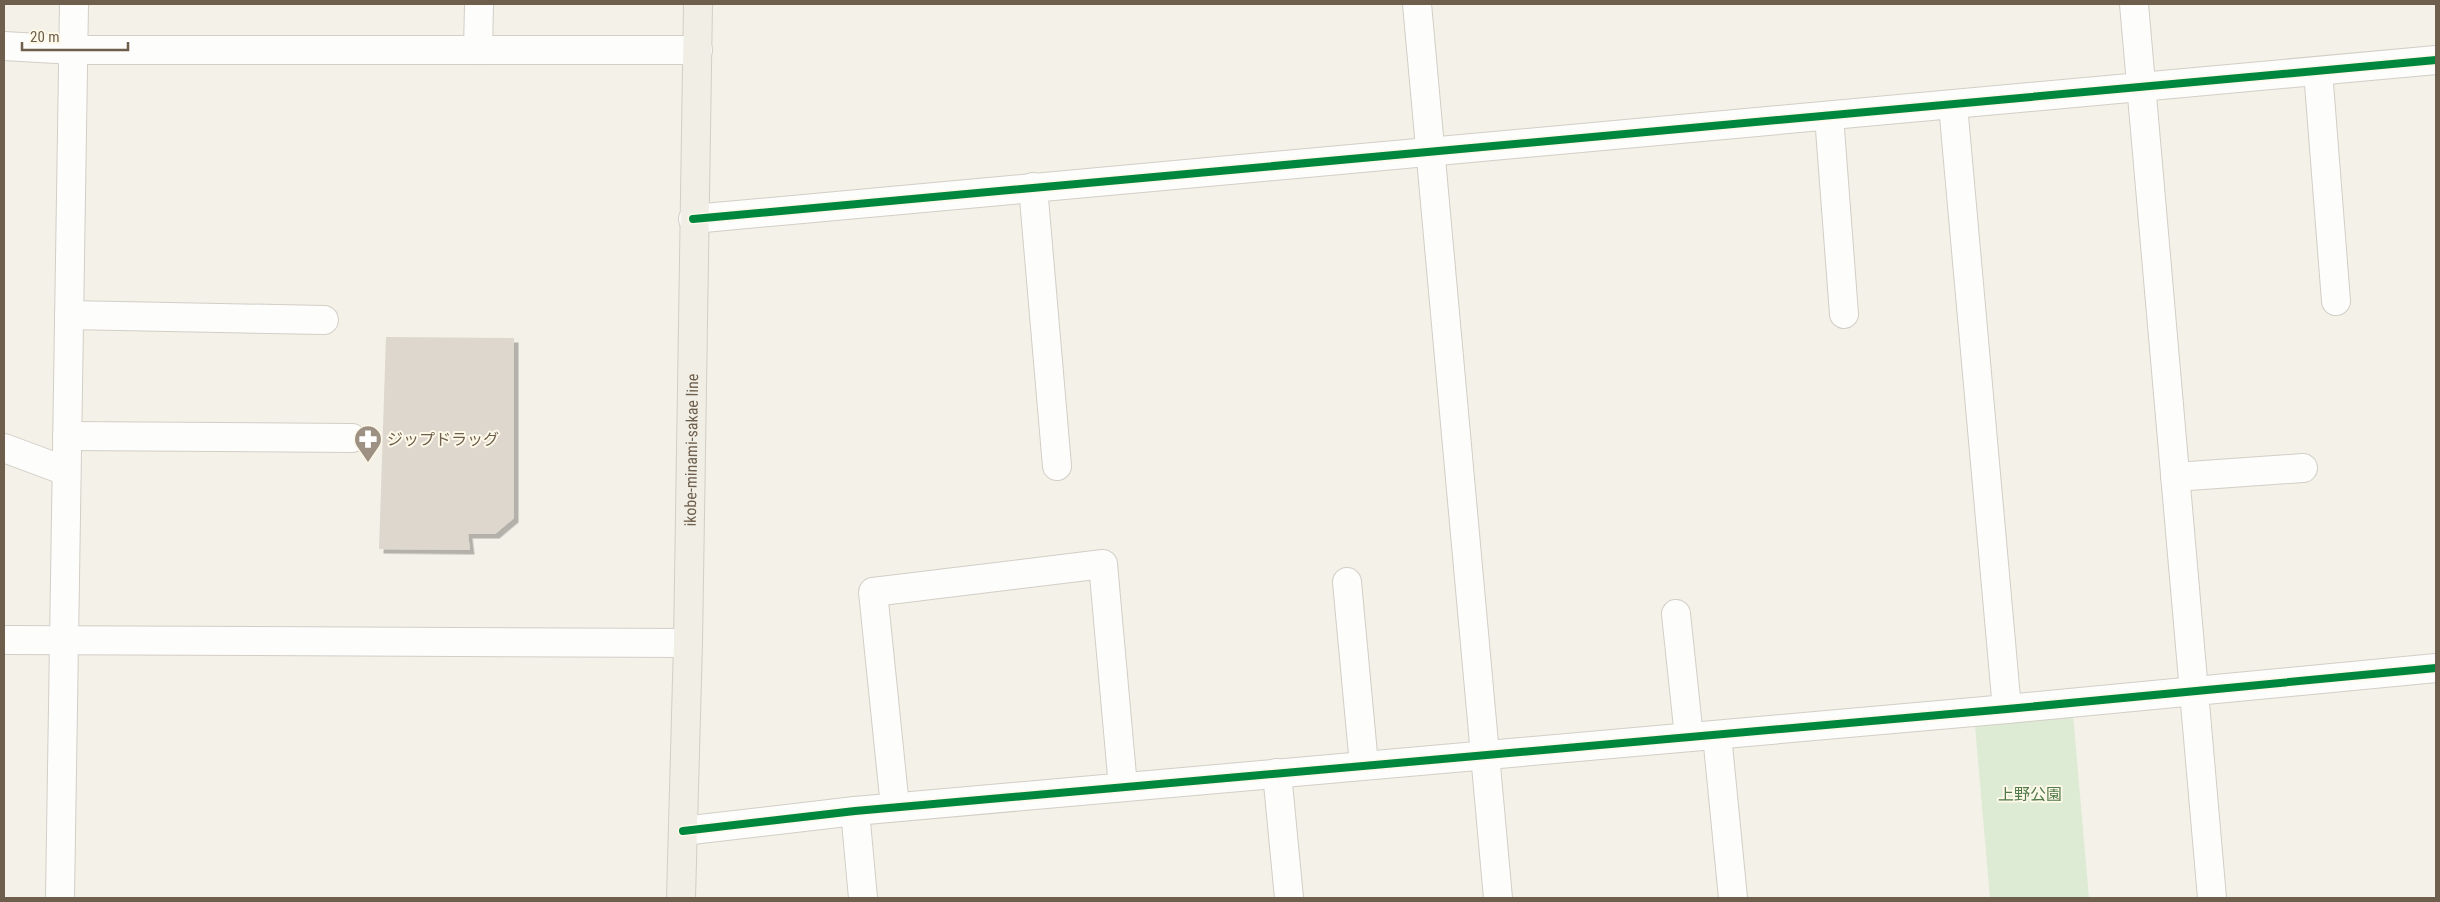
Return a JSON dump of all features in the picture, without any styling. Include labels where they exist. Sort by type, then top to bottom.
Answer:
[{"type":"main road","name":"ikobe-minami-sakae line","points":[[681,898],[688,643],[693,219],[698,4]]},
{"type":"street","points":[[60,898],[62,642],[74,4]]},
{"type":"street","points":[[478,50],[479,4]]},
{"type":"street","points":[[1417,4],[1498,898]]},
{"type":"street","points":[[2134,4],[2212,898]]},
{"type":"street","points":[[4,46],[74,50],[698,50]]},
{"type":"street","points":[[693,219],[1430,149],[1829,116],[2436,60]]},
{"type":"street","points":[[2318,71],[2336,301]]},
{"type":"street","points":[[1953,105],[2007,709]]},
{"type":"street","points":[[1829,116],[1844,314]]},
{"type":"street","points":[[1033,187],[1058,466]]},
{"type":"street","points":[[69,315],[324,320]]},
{"type":"street","points":[[67,436],[352,438]]},
{"type":"street","points":[[4,448],[66,471]]},
{"type":"street","points":[[2175,477],[2303,468]]},
{"type":"street","points":[[895,807],[873,592],[1103,564],[1123,786]]},
{"type":"street","points":[[1347,582],[1364,765]]},
{"type":"street","points":[[1676,614],[1689,737]]},
{"type":"street","points":[[4,640],[62,642],[688,643]]},
{"type":"street","points":[[682,831],[895,807],[2007,709],[2436,668]]},
{"type":"street","points":[[1717,735],[1733,898]]},
{"type":"street","points":[[1277,773],[1289,898]]},
{"type":"street","points":[[855,811],[863,898]]},
{"type":"green space","name":"上野公園","points":[[2073,715],[2089,898],[1990,898],[1975,726]]},
{"type":"building","points":[[386,337],[514,338],[514,518],[495,534],[468,534],[470,550],[379,549]]},
{"type":"cycle path","points":[[693,219],[2436,60]]},
{"type":"cycle path","points":[[683,831],[855,811],[2007,709],[2436,668]]},
{"type":"place","name":"ジップドラッグ","points":[[368,463]]}]
